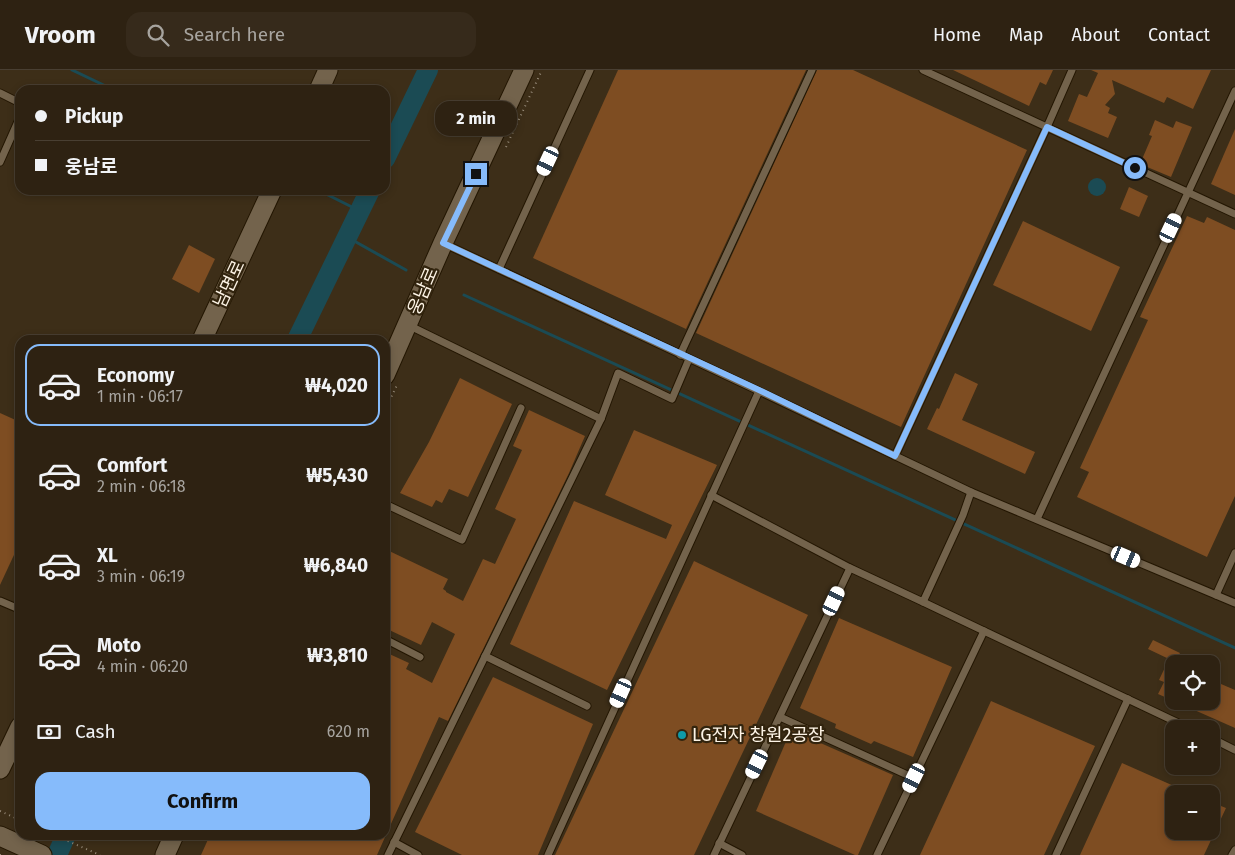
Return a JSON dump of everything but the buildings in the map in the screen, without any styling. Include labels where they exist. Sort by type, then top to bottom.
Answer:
[{"type":"street","points":[[321,85],[328,70]]},
{"type":"street","name":"웅남로","points":[[391,380],[408,325],[443,243],[524,70]]},
{"type":"street","name":"남면로","points":[[204,335],[270,195]]},
{"type":"street","points":[[0,769],[15,738]]},
{"type":"street","points":[[0,836],[42,855]]},
{"type":"street","points":[[165,855],[172,840]]},
{"type":"lane","points":[[499,270],[590,70]]},
{"type":"lane","points":[[680,355],[812,70]]},
{"type":"lane","points":[[923,70],[1235,214]]},
{"type":"lane","points":[[895,456],[1072,70]]},
{"type":"lane","points":[[1037,519],[1235,91]]},
{"type":"lane","points":[[0,93],[15,100]]},
{"type":"lane","points":[[0,162],[15,128]]},
{"type":"lane","points":[[443,243],[680,355],[759,390],[972,492],[1235,603]]},
{"type":"lane","points":[[408,325],[601,419]]},
{"type":"lane","points":[[388,855],[601,419],[618,373],[672,399],[689,359]]},
{"type":"lane","points":[[548,855],[759,390]]},
{"type":"lane","points":[[390,506],[462,540],[521,408]]},
{"type":"lane","points":[[923,602],[972,492]]},
{"type":"lane","points":[[711,495],[850,568],[1172,720]]},
{"type":"lane","points":[[1216,595],[1235,553]]},
{"type":"lane","points":[[714,855],[850,568]]},
{"type":"lane","points":[[0,601],[15,607]]},
{"type":"lane","points":[[877,855],[984,631]]},
{"type":"lane","points":[[390,642],[420,657]]},
{"type":"lane","points":[[485,656],[587,706]]},
{"type":"lane","points":[[1056,855],[1128,699]]},
{"type":"lane","points":[[780,716],[914,778]]},
{"type":"lane","points":[[1220,742],[1235,750]]},
{"type":"lane","points":[[394,842],[418,855]]},
{"type":"lane","points":[[719,844],[742,855]]},
{"type":"lane","points":[[1232,855],[1235,850]]},
{"type":"path","points":[[504,151],[542,70]]},
{"type":"path","points":[[0,811],[15,818]]},
{"type":"path","points":[[66,840],[100,855]]},
{"type":"water","points":[[1093,178],[1101,178],[1106,183],[1104,194],[1093,196],[1088,191],[1088,183]]},
{"type":"waterway","points":[[72,70],[104,85]]},
{"type":"waterway","points":[[390,149],[428,70]]},
{"type":"waterway","points":[[328,195],[360,211]]},
{"type":"waterway","points":[[299,335],[368,195]]},
{"type":"waterway","points":[[347,237],[406,270]]},
{"type":"waterway","points":[[464,295],[1235,648]]},
{"type":"waterway","points":[[57,855],[64,840]]},
{"type":"place","name":"LG전자 창원2공장","points":[[682,735]]},
{"type":"route","points":[[476,174],[443,243],[759,390],[895,456],[1047,127],[1135,168]]}]
